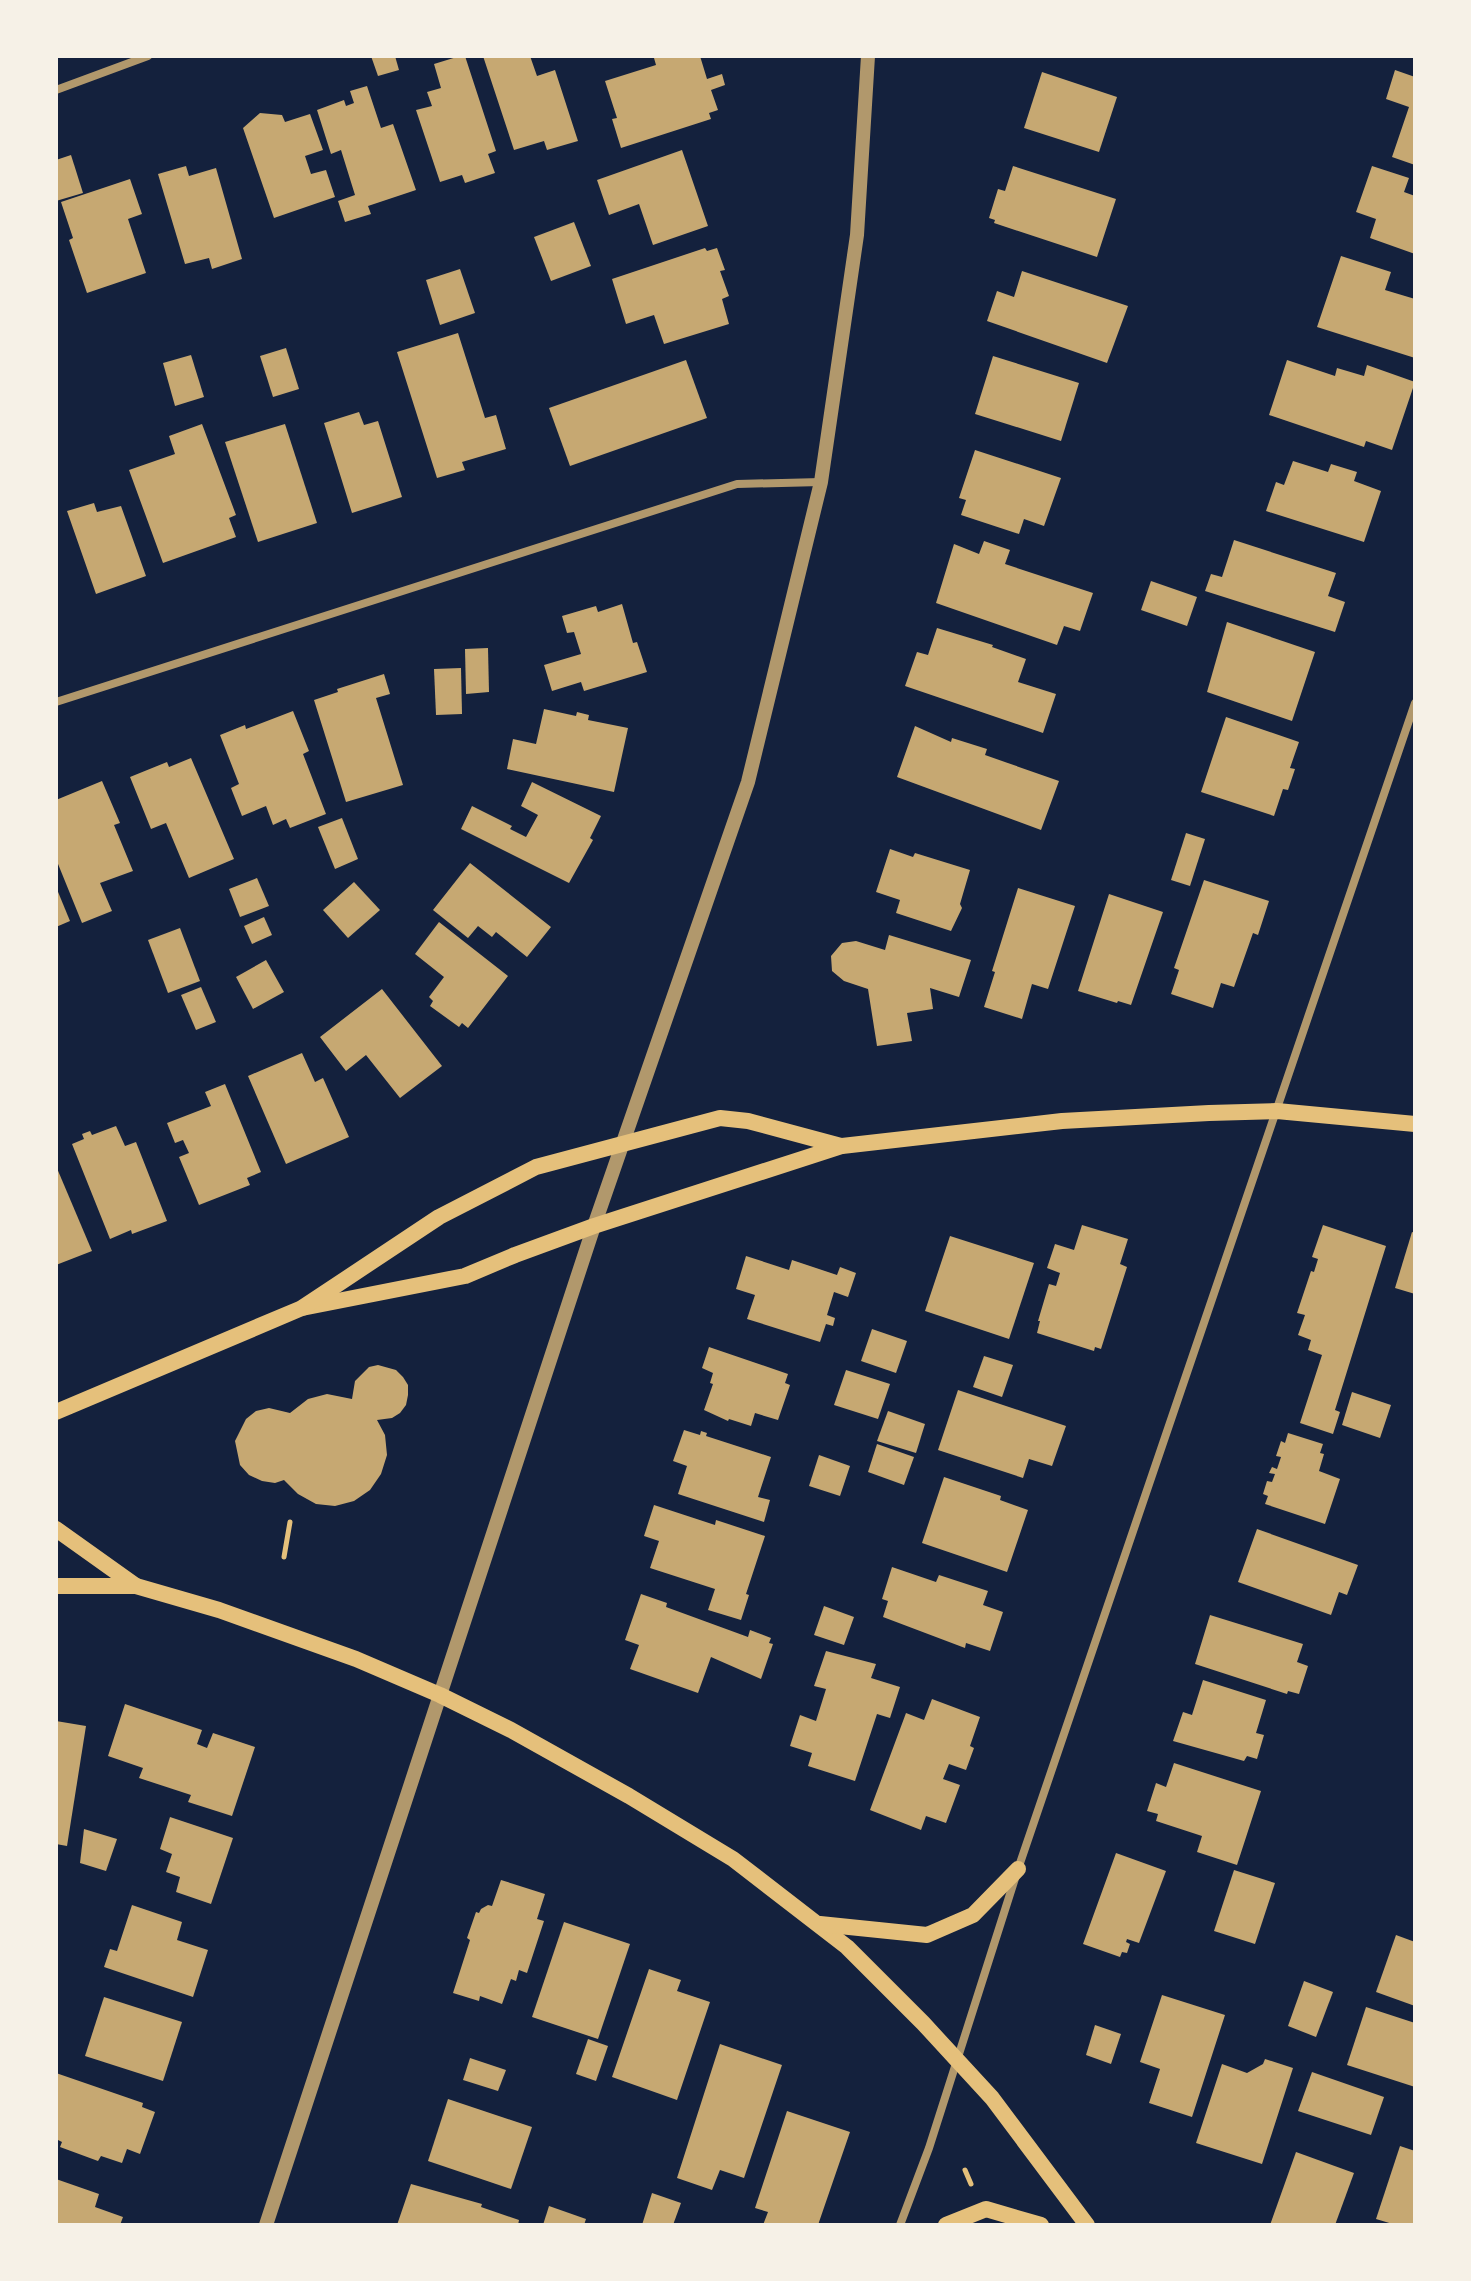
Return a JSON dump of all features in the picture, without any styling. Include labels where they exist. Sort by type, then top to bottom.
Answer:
[{"type":"main road","points":[[302,1308],[465,1276],[594,1226],[842,1146],[1062,1121],[1277,1111],[1415,1124]]},
{"type":"main road","points":[[56,1412],[302,1308],[439,1217],[536,1167],[720,1118],[748,1121],[842,1146]]},
{"type":"main road","points":[[56,1529],[136,1586]]},
{"type":"main road","points":[[56,1586],[136,1586],[294,1635],[440,1695],[613,1786],[733,1859],[847,1947],[957,2060],[992,2098],[1087,2225]]},
{"type":"main road","points":[[817,1924],[927,1935],[973,1915],[1018,1869]]},
{"type":"main road","points":[[946,2225],[986,2209],[1041,2225]]},
{"type":"street","points":[[56,90],[148,56]]},
{"type":"street","points":[[266,2225],[594,1226],[748,782],[821,482],[857,235],[868,56]]},
{"type":"street","points":[[56,702],[737,484],[821,482]]},
{"type":"street","points":[[900,2225],[929,2148],[1018,1869],[1415,703]]},
{"type":"path","points":[[284,1557],[290,1522]]},
{"type":"building","points":[[371,56],[395,56],[399,70],[378,76]]},
{"type":"building","points":[[465,56],[496,151],[488,154],[495,173],[465,183],[462,175],[440,182],[416,110],[432,106],[427,92],[441,88],[434,64]]},
{"type":"building","points":[[483,56],[530,56],[537,76],[555,70],[578,141],[547,150],[544,141],[514,150]]},
{"type":"building","points":[[700,56],[707,79],[722,74],[725,85],[711,90],[718,110],[709,113],[711,119],[621,148],[612,119],[617,118],[605,81],[656,65],[654,58]]},
{"type":"building","points":[[1395,70],[1415,77],[1415,165],[1392,157],[1409,107],[1386,99]]},
{"type":"building","points":[[1042,72],[1117,97],[1099,152],[1024,128]]},
{"type":"building","points":[[367,86],[381,128],[393,124],[416,190],[368,206],[371,214],[345,222],[338,201],[355,195],[341,150],[331,154],[317,110],[344,100],[346,106],[354,103],[350,91]]},
{"type":"building","points":[[260,113],[282,115],[285,122],[310,114],[323,150],[305,156],[311,174],[326,170],[335,197],[274,218],[243,128]]},
{"type":"building","points":[[682,150],[708,226],[653,245],[639,204],[609,215],[597,180]]},
{"type":"building","points":[[71,155],[83,193],[56,201],[56,160]]},
{"type":"building","points":[[186,166],[189,176],[216,168],[242,259],[212,269],[209,258],[185,264],[158,174]]},
{"type":"building","points":[[1013,166],[1116,199],[1097,257],[994,223],[995,220],[989,218],[998,189],[1005,191]]},
{"type":"building","points":[[1372,166],[1409,178],[1404,192],[1415,196],[1415,254],[1370,238],[1376,219],[1356,212]]},
{"type":"building","points":[[130,179],[142,214],[128,219],[146,273],[87,293],[69,240],[73,238],[61,202]]},
{"type":"building","points":[[574,222],[591,266],[551,281],[534,237]]},
{"type":"building","points":[[705,248],[707,251],[717,248],[725,270],[720,271],[729,296],[722,299],[729,324],[664,344],[654,315],[626,324],[612,279]]},
{"type":"building","points":[[1341,256],[1391,272],[1385,290],[1415,299],[1415,358],[1317,327]]},
{"type":"building","points":[[460,269],[475,313],[440,325],[426,280]]},
{"type":"building","points":[[1022,271],[1128,306],[1107,363],[987,321],[997,291],[1014,297]]},
{"type":"building","points":[[458,333],[485,418],[496,415],[506,449],[462,462],[465,470],[437,478],[397,352]]},
{"type":"building","points":[[286,348],[299,389],[273,397],[260,356]]},
{"type":"building","points":[[191,355],[204,397],[175,406],[163,363]]},
{"type":"building","points":[[993,356],[1079,383],[1061,441],[975,414]]},
{"type":"building","points":[[686,360],[707,418],[570,466],[549,408]]},
{"type":"building","points":[[1287,360],[1335,376],[1337,368],[1364,376],[1367,365],[1415,382],[1392,450],[1366,441],[1364,447],[1269,415]]},
{"type":"building","points":[[359,412],[364,425],[378,421],[402,497],[352,513],[324,423]]},
{"type":"building","points":[[202,424],[236,515],[229,518],[236,537],[163,563],[129,470],[175,454],[169,436]]},
{"type":"building","points":[[285,424],[317,523],[258,542],[225,442]]},
{"type":"building","points":[[975,450],[1061,478],[1044,526],[1024,519],[1019,534],[961,515],[966,500],[959,498]]},
{"type":"building","points":[[1293,461],[1328,472],[1331,464],[1357,472],[1354,481],[1381,491],[1364,542],[1266,511],[1276,482],[1284,485]]},
{"type":"building","points":[[94,503],[97,512],[121,506],[146,576],[96,594],[67,511]]},
{"type":"building","points":[[1234,540],[1336,573],[1328,596],[1345,602],[1335,632],[1205,591],[1211,574],[1222,577]]},
{"type":"building","points":[[984,541],[1010,550],[1005,564],[1093,593],[1080,631],[1064,626],[1057,645],[936,603],[954,544],[979,554]]},
{"type":"building","points":[[1151,581],[1197,597],[1187,626],[1141,610]]},
{"type":"building","points":[[622,604],[633,643],[637,642],[647,672],[584,691],[581,682],[552,691],[544,665],[581,654],[574,632],[567,633],[562,616],[596,606],[598,612]]},
{"type":"building","points":[[1227,622],[1315,652],[1292,721],[1207,692]]},
{"type":"building","points":[[937,628],[1026,659],[1018,682],[1056,694],[1043,733],[905,686],[917,652],[928,655]]},
{"type":"building","points":[[488,648],[489,692],[466,694],[465,649]]},
{"type":"building","points":[[461,668],[462,714],[436,715],[434,669]]},
{"type":"building","points":[[384,674],[390,694],[376,698],[403,785],[346,802],[314,700]]},
{"type":"building","points":[[544,709],[576,716],[577,712],[589,715],[588,720],[628,728],[614,792],[507,769],[513,739],[536,744]]},
{"type":"building","points":[[293,711],[309,751],[303,754],[326,814],[290,828],[286,819],[273,825],[266,806],[242,816],[231,788],[239,784],[220,735],[245,725],[246,729]]},
{"type":"building","points":[[1226,717],[1299,742],[1290,768],[1295,769],[1288,790],[1283,789],[1274,816],[1201,792]]},
{"type":"building","points":[[915,726],[951,742],[952,738],[987,749],[985,755],[1059,781],[1041,830],[897,777]]},
{"type":"building","points":[[191,758],[234,859],[189,878],[166,823],[151,829],[130,777],[167,762],[169,767]]},
{"type":"building","points":[[102,781],[120,823],[114,825],[133,871],[100,883],[112,911],[82,923],[56,859],[56,800]]},
{"type":"building","points":[[532,782],[601,816],[590,838],[593,840],[569,883],[461,829],[472,806],[512,826],[510,829],[526,837],[538,815],[521,806]]},
{"type":"building","points":[[342,818],[358,859],[335,869],[318,827]]},
{"type":"building","points":[[1186,833],[1205,839],[1190,886],[1171,880]]},
{"type":"building","points":[[890,849],[913,857],[915,853],[970,870],[960,904],[962,908],[951,931],[896,913],[900,900],[876,892]]},
{"type":"building","points":[[470,863],[551,927],[527,957],[496,932],[492,937],[478,926],[468,938],[433,910]]},
{"type":"building","points":[[257,878],[269,906],[240,917],[229,889]]},
{"type":"building","points":[[1204,880],[1269,901],[1258,935],[1253,933],[1234,987],[1221,983],[1213,1008],[1171,994],[1179,970],[1174,968]]},
{"type":"building","points":[[354,882],[380,910],[348,938],[323,910]]},
{"type":"building","points":[[56,887],[70,921],[56,927]]},
{"type":"building","points":[[1018,888],[1075,906],[1048,989],[1032,984],[1022,1019],[984,1007]]},
{"type":"building","points":[[1109,894],[1163,912],[1131,1005],[1078,991]]},
{"type":"building","points":[[264,917],[272,935],[252,944],[244,926]]},
{"type":"building","points":[[439,922],[508,976],[468,1028],[462,1023],[459,1027],[430,1006],[433,1001],[429,997],[444,977],[415,954]]},
{"type":"building","points":[[180,928],[200,981],[168,993],[148,940]]},
{"type":"building","points":[[889,935],[971,960],[959,997],[930,988],[933,1009],[907,1013],[912,1041],[877,1046],[868,989],[844,981],[832,971],[831,956],[842,943],[856,941],[885,950]]},
{"type":"building","points":[[266,960],[284,992],[253,1009],[236,977]]},
{"type":"building","points":[[201,987],[216,1022],[196,1030],[181,995]]},
{"type":"building","points":[[382,989],[442,1066],[400,1098],[366,1055],[346,1071],[320,1037]]},
{"type":"building","points":[[302,1053],[315,1082],[323,1078],[349,1137],[286,1164],[248,1076]]},
{"type":"building","points":[[225,1084],[261,1172],[247,1178],[250,1185],[199,1205],[179,1157],[189,1153],[183,1140],[175,1143],[167,1123],[211,1106],[205,1092]]},
{"type":"building","points":[[116,1126],[125,1146],[136,1142],[167,1221],[110,1239],[72,1144],[84,1139],[82,1134],[90,1131],[92,1135]]},
{"type":"building","points":[[56,1166],[92,1251],[56,1265]]},
{"type":"building","points":[[1082,1225],[1128,1239],[1120,1264],[1127,1267],[1101,1349],[1095,1347],[1094,1351],[1037,1333],[1049,1284],[1056,1286],[1060,1273],[1047,1268],[1055,1244],[1074,1250]]},
{"type":"building","points":[[1323,1225],[1386,1246],[1335,1410],[1340,1412],[1333,1434],[1300,1423],[1322,1355],[1308,1350],[1311,1340],[1298,1335],[1305,1315],[1297,1313],[1318,1259],[1312,1257]]},
{"type":"building","points":[[1412,1232],[1415,1233],[1415,1294],[1395,1288]]},
{"type":"building","points":[[950,1236],[1034,1263],[1009,1339],[925,1311]]},
{"type":"building","points":[[746,1256],[789,1270],[792,1260],[837,1275],[840,1267],[856,1273],[848,1297],[834,1292],[827,1315],[835,1318],[833,1326],[826,1324],[820,1342],[747,1319],[755,1295],[736,1289]]},
{"type":"building","points":[[872,1329],[907,1341],[896,1373],[861,1361]]},
{"type":"building","points":[[709,1347],[788,1374],[785,1383],[790,1385],[778,1420],[755,1413],[751,1426],[728,1421],[704,1410],[713,1384],[710,1383],[713,1373],[702,1368]]},
{"type":"building","points":[[984,1356],[1013,1365],[1002,1397],[973,1387]]},
{"type":"building","points":[[378,1365],[396,1370],[403,1377],[408,1385],[408,1395],[400,1413],[392,1418],[377,1420],[385,1435],[387,1455],[381,1474],[370,1490],[354,1501],[335,1506],[316,1504],[298,1494],[284,1480],[275,1483],[262,1481],[249,1475],[240,1465],[235,1441],[246,1419],[256,1411],[269,1408],[290,1413],[308,1399],[327,1394],[352,1399],[355,1381],[369,1367]]},
{"type":"building","points":[[846,1370],[890,1384],[878,1419],[834,1405]]},
{"type":"building","points":[[958,1390],[1066,1426],[1052,1466],[1029,1459],[1023,1478],[938,1450]]},
{"type":"building","points":[[1352,1392],[1391,1405],[1380,1438],[1342,1425]]},
{"type":"building","points":[[888,1411],[925,1424],[916,1453],[877,1441]]},
{"type":"building","points":[[684,1430],[700,1435],[701,1431],[707,1433],[706,1436],[771,1457],[758,1497],[770,1500],[764,1522],[678,1494],[687,1466],[673,1461]]},
{"type":"building","points":[[1288,1433],[1323,1444],[1320,1453],[1324,1454],[1319,1471],[1340,1479],[1325,1524],[1265,1504],[1268,1496],[1263,1494],[1267,1481],[1272,1482],[1275,1474],[1269,1473],[1272,1467],[1277,1469],[1281,1457],[1276,1456],[1281,1441],[1285,1443]]},
{"type":"building","points":[[877,1444],[914,1457],[904,1485],[868,1472]]},
{"type":"building","points":[[819,1455],[850,1466],[840,1496],[809,1486]]},
{"type":"building","points":[[944,1477],[1001,1496],[1000,1500],[1028,1510],[1007,1572],[922,1543]]},
{"type":"building","points":[[654,1505],[715,1525],[716,1520],[765,1536],[741,1620],[708,1610],[715,1589],[650,1568],[659,1541],[644,1536]]},
{"type":"building","points":[[1257,1529],[1358,1565],[1347,1595],[1339,1592],[1331,1615],[1238,1582]]},
{"type":"building","points":[[892,1567],[936,1582],[939,1575],[988,1591],[983,1605],[1003,1612],[990,1651],[966,1643],[965,1648],[883,1617],[888,1601],[882,1599]]},
{"type":"building","points":[[641,1594],[667,1603],[666,1607],[748,1637],[750,1630],[771,1638],[769,1643],[773,1644],[761,1679],[711,1657],[698,1693],[630,1669],[639,1645],[625,1640]]},
{"type":"building","points":[[824,1606],[854,1617],[844,1645],[814,1635]]},
{"type":"building","points":[[1210,1615],[1303,1644],[1297,1662],[1308,1666],[1299,1694],[1288,1691],[1287,1694],[1195,1664]]},
{"type":"building","points":[[826,1651],[876,1664],[871,1678],[900,1687],[890,1718],[877,1714],[855,1781],[808,1766],[812,1753],[790,1746],[800,1715],[816,1721],[826,1689],[814,1686]]},
{"type":"building","points":[[1203,1680],[1266,1700],[1256,1733],[1264,1735],[1257,1759],[1247,1756],[1244,1761],[1173,1741],[1183,1712],[1192,1715]]},
{"type":"building","points":[[932,1699],[980,1717],[966,1770],[949,1764],[943,1779],[960,1785],[946,1823],[926,1816],[921,1830],[870,1810],[906,1713],[924,1720]]},
{"type":"building","points":[[125,1704],[202,1730],[197,1744],[207,1748],[213,1733],[255,1747],[232,1816],[188,1802],[191,1795],[139,1778],[143,1768],[108,1756]]},
{"type":"building","points":[[56,1721],[86,1726],[67,1846],[56,1844]]},
{"type":"building","points":[[1174,1763],[1261,1791],[1237,1865],[1197,1852],[1202,1836],[1156,1821],[1158,1814],[1147,1811],[1156,1783],[1166,1787]]},
{"type":"building","points":[[170,1817],[233,1838],[211,1904],[176,1892],[180,1877],[166,1872],[172,1854],[160,1849]]},
{"type":"building","points":[[84,1829],[117,1839],[106,1871],[80,1863]]},
{"type":"building","points":[[1116,1853],[1166,1871],[1139,1943],[1127,1939],[1126,1942],[1130,1944],[1127,1953],[1122,1952],[1120,1957],[1083,1944]]},
{"type":"building","points":[[1234,1870],[1275,1883],[1255,1944],[1214,1931]]},
{"type":"building","points":[[501,1880],[545,1894],[537,1919],[544,1921],[527,1973],[519,1970],[516,1981],[511,1979],[502,2004],[480,1996],[479,2001],[453,1993],[476,1912],[492,1906]]},
{"type":"building","points":[[132,1905],[182,1922],[177,1940],[208,1950],[193,1997],[104,1967],[110,1949],[117,1951]]},
{"type":"building","points":[[564,1922],[630,1944],[598,2039],[532,2017]]},
{"type":"building","points":[[1396,1935],[1415,1942],[1415,2006],[1376,1992]]},
{"type":"building","points":[[649,1969],[681,1980],[677,1991],[710,2002],[677,2100],[612,2077]]},
{"type":"building","points":[[1304,1981],[1333,1992],[1316,2037],[1288,2026]]},
{"type":"building","points":[[1162,1995],[1225,2015],[1192,2117],[1149,2103],[1160,2069],[1140,2062]]},
{"type":"building","points":[[104,1997],[182,2022],[163,2081],[85,2056]]},
{"type":"building","points":[[1366,2007],[1415,2023],[1415,2087],[1347,2065]]},
{"type":"building","points":[[1095,2025],[1121,2034],[1111,2064],[1086,2055]]},
{"type":"building","points":[[588,2039],[608,2046],[596,2081],[576,2074]]},
{"type":"building","points":[[720,2044],[782,2065],[744,2178],[720,2170],[712,2190],[677,2178]]},
{"type":"building","points":[[470,2058],[506,2070],[498,2091],[463,2080]]},
{"type":"building","points":[[1265,2059],[1293,2068],[1262,2164],[1196,2143],[1222,2064],[1247,2073],[1263,2064]]},
{"type":"building","points":[[1312,2072],[1384,2097],[1371,2135],[1298,2111]]},
{"type":"building","points":[[56,2073],[143,2103],[142,2107],[155,2112],[140,2154],[127,2149],[122,2163],[101,2156],[98,2161],[60,2147],[62,2142],[56,2139]]},
{"type":"building","points":[[448,2099],[532,2127],[511,2189],[428,2161]]},
{"type":"building","points":[[787,2111],[850,2132],[818,2225],[763,2225],[768,2212],[755,2208]]},
{"type":"building","points":[[1400,2146],[1415,2151],[1415,2225],[1396,2225],[1376,2219]]},
{"type":"building","points":[[1296,2152],[1354,2173],[1335,2225],[1270,2225]]},
{"type":"building","points":[[56,2179],[99,2194],[95,2207],[123,2217],[120,2225],[56,2225]]},
{"type":"building","points":[[411,2184],[482,2204],[481,2207],[519,2220],[518,2225],[397,2225]]},
{"type":"building","points":[[652,2193],[681,2203],[673,2225],[642,2225]]},
{"type":"building","points":[[549,2206],[586,2219],[584,2225],[543,2225]]}]
